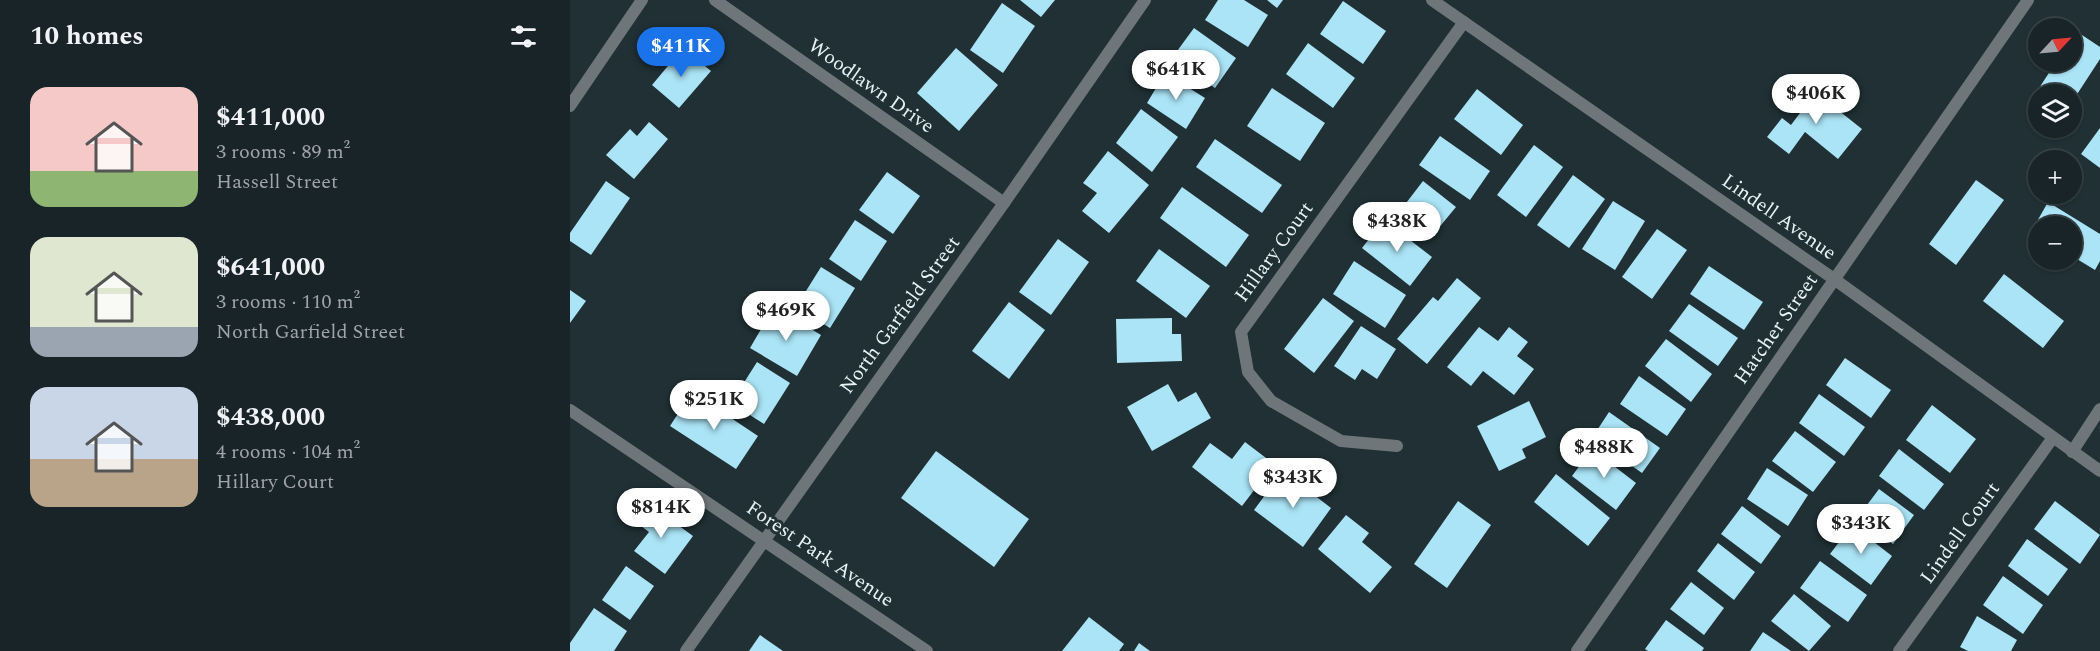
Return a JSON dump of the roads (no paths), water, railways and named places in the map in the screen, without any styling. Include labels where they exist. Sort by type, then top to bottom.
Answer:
[{"type":"street","points":[[570,106],[642,0]]},
{"type":"street","name":"Woodlawn Drive","points":[[715,0],[1004,204]]},
{"type":"street","name":"North Garfield Street","points":[[686,651],[764,538],[1004,204],[1145,0]]},
{"type":"street","name":"Lindell Avenue","points":[[1432,0],[1834,279],[2052,439],[2100,471]]},
{"type":"street","name":"Hatcher Street","points":[[1577,651],[2028,0]]},
{"type":"street","name":"Hillary Court","points":[[1396,446],[1341,441],[1271,401],[1248,372],[1241,332],[1464,22]]},
{"type":"street","points":[[2072,452],[2100,409]]},
{"type":"street","name":"Forest Park Avenue","points":[[570,410],[764,538],[927,651]]},
{"type":"street","name":"Lindell Court","points":[[1899,651],[2052,439]]}]
